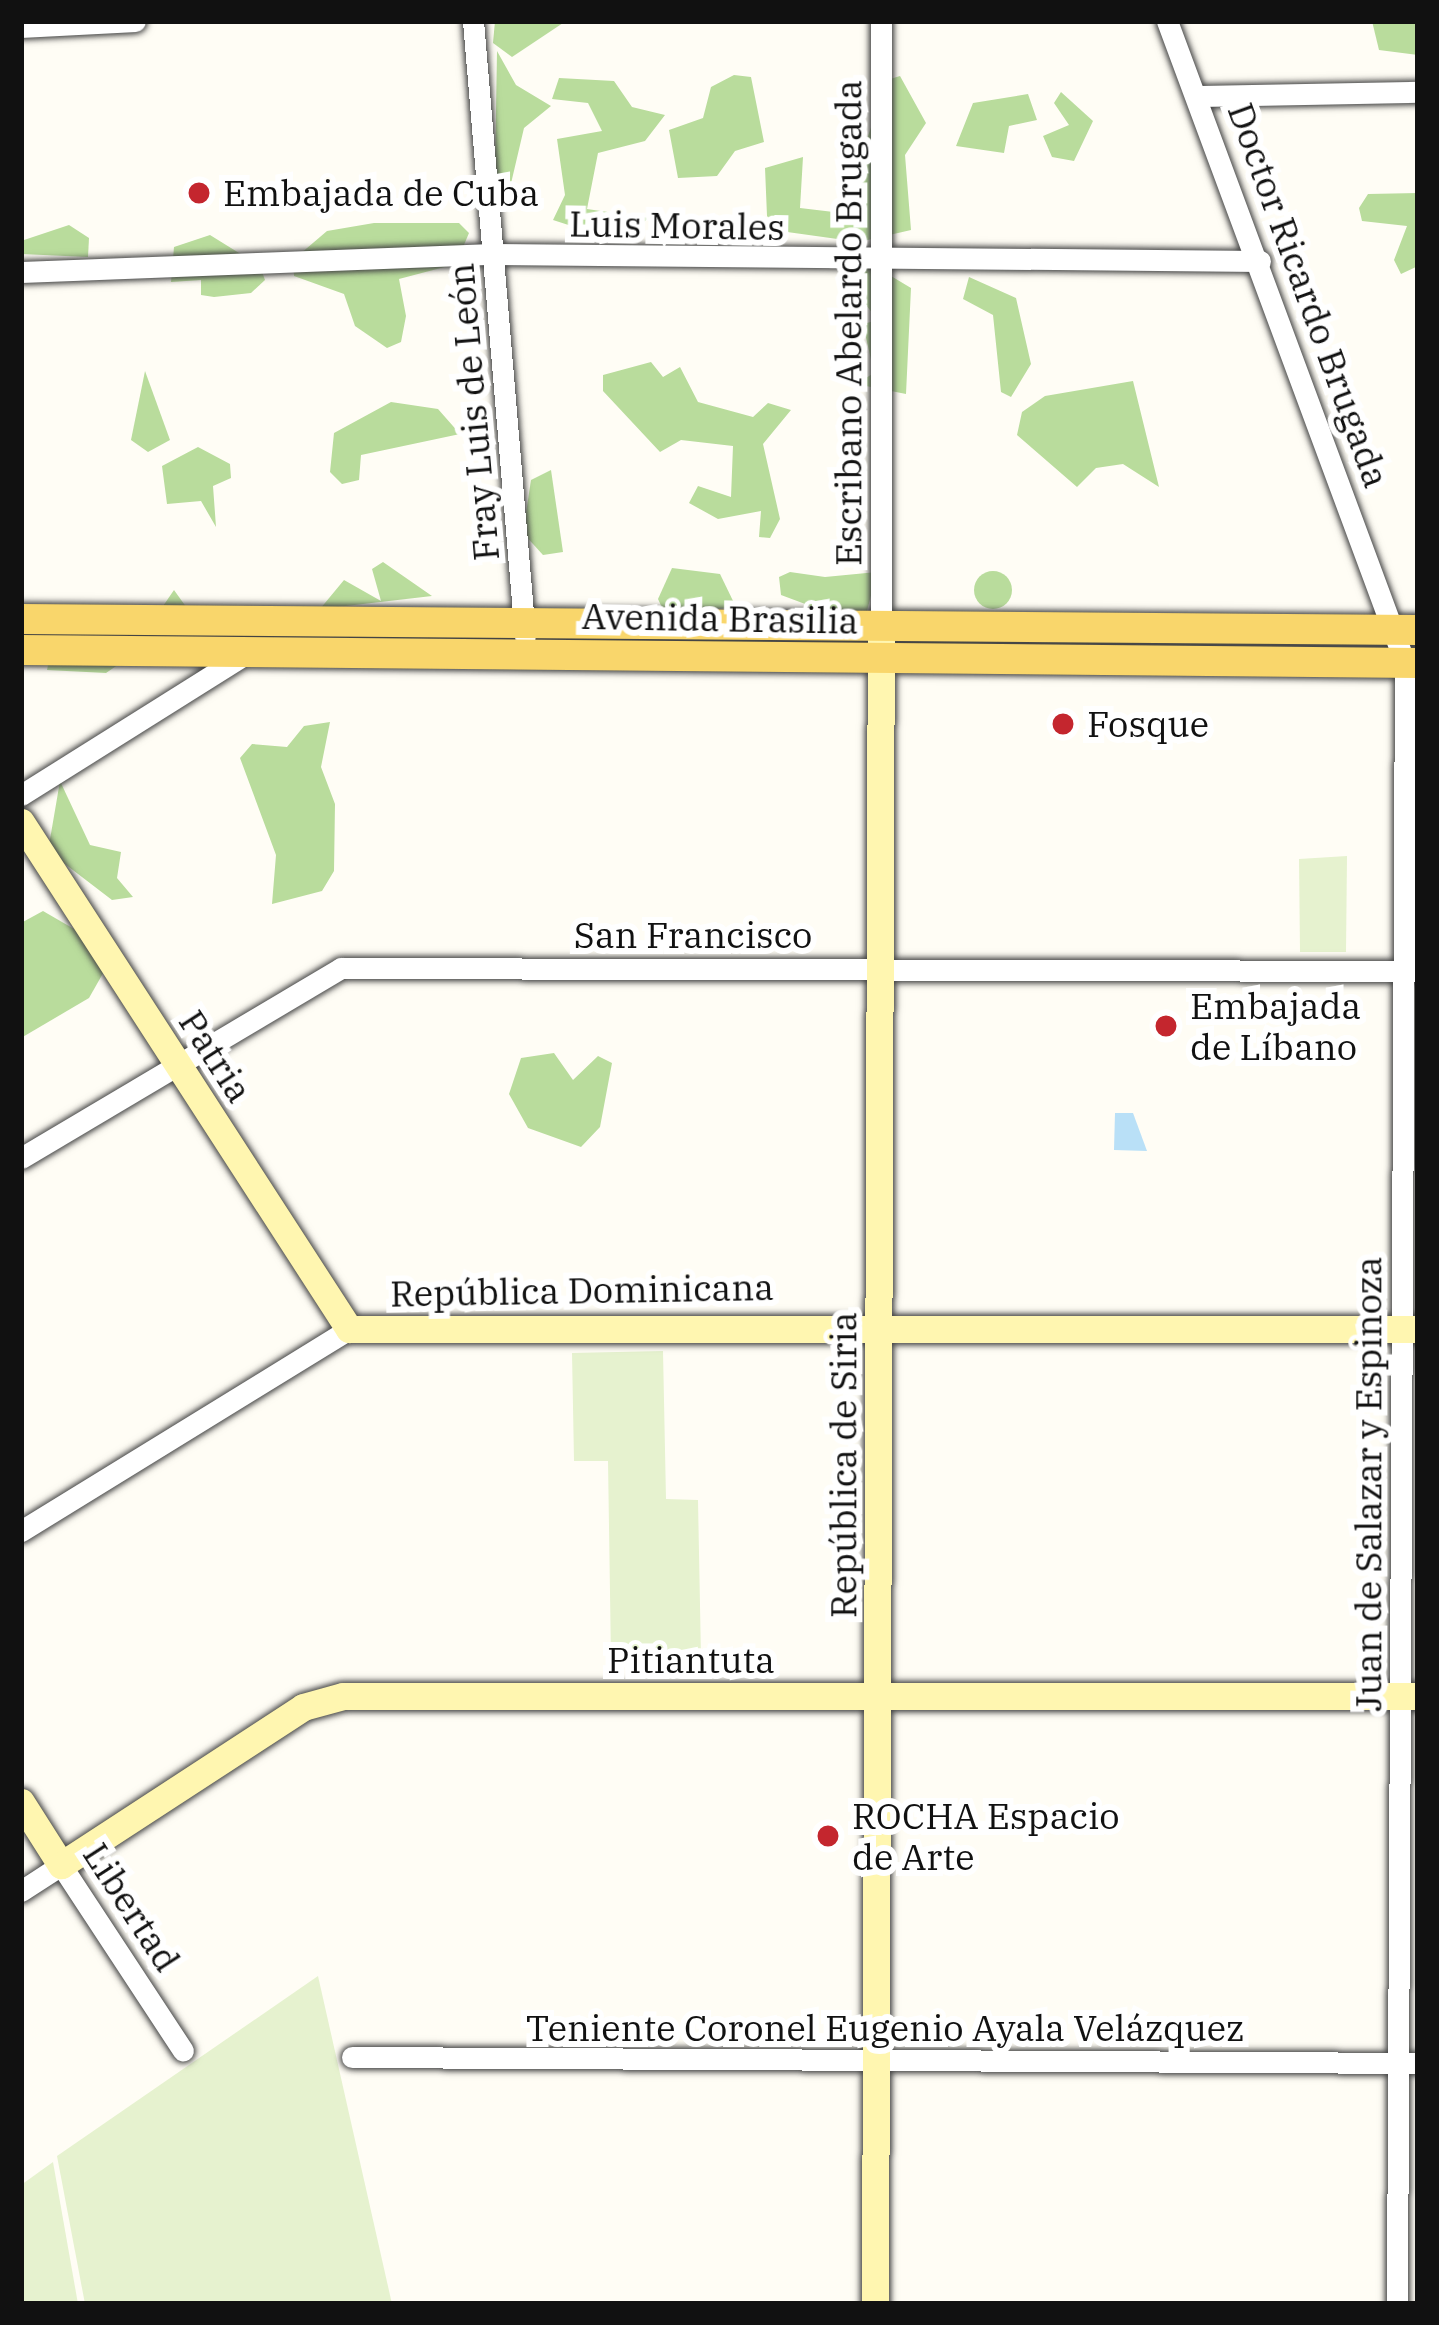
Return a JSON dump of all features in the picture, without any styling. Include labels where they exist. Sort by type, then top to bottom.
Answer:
[{"type":"main road","name":"Avenida Brasilia","points":[[21,619],[1408,630]]},
{"type":"main road","name":"Avenida Brasilia","points":[[21,650],[1411,663]]},
{"type":"street","points":[[21,27],[136,21]]},
{"type":"street","name":"Fray Luis de León","points":[[473,21],[526,655]]},
{"type":"street","name":"Escribano Abelardo Brugada","points":[[881,21],[881,626]]},
{"type":"street","name":"Doctor Ricardo Brugada","points":[[1168,21],[1408,630],[1411,663]]},
{"type":"street","points":[[1200,96],[1418,92]]},
{"type":"street","name":"Luis Morales","points":[[21,272],[493,254],[880,262],[1261,261]]},
{"type":"street","points":[[21,795],[294,621]]},
{"type":"street","name":"República de Siria","points":[[875,2304],[881,626]]},
{"type":"street","name":"Juan de Salazar y Espinoza","points":[[1397,2304],[1408,2063],[1411,663]]},
{"type":"street","name":"Patria","points":[[21,822],[350,1329]]},
{"type":"street","name":"San Francisco","points":[[21,1158],[176,1061],[340,968],[1411,971]]},
{"type":"street","name":"República Dominicana","points":[[21,1531],[350,1329],[879,1323],[1410,1329]]},
{"type":"street","name":"Pitiantuta","points":[[21,1891],[303,1707],[343,1696],[1409,1696]]},
{"type":"street","name":"Libertad","points":[[21,1802],[183,2051]]},
{"type":"street","name":"Teniente Coronel Eugenio Ayala Velázquez","points":[[352,2057],[1408,2063]]},
{"type":"green space","points":[[495,21],[566,21],[512,57],[493,43]]},
{"type":"green space","points":[[1372,21],[1418,21],[1418,55],[1379,50]]},
{"type":"green space","points":[[497,51],[516,85],[551,106],[524,128],[509,192],[495,172]]},
{"type":"green space","points":[[734,75],[751,77],[764,142],[735,151],[717,176],[678,178],[669,130],[703,118],[711,87]]},
{"type":"green space","points":[[900,76],[926,123],[905,155],[911,230],[859,242],[780,231],[767,216],[765,168],[803,157],[800,208],[842,213],[887,80]]},
{"type":"green space","points":[[559,78],[614,81],[632,107],[665,115],[645,141],[598,153],[587,209],[649,218],[618,241],[553,220],[565,195],[557,139],[602,131],[588,103],[552,99]]},
{"type":"green space","points":[[1061,92],[1093,121],[1074,161],[1052,157],[1043,136],[1069,125],[1054,103]]},
{"type":"green space","points":[[1028,94],[1037,120],[1009,126],[1004,153],[956,146],[973,103]]},
{"type":"green space","points":[[1418,193],[1418,266],[1401,274],[1394,260],[1407,226],[1362,221],[1359,208],[1368,194]]},
{"type":"green space","points":[[374,223],[459,223],[469,233],[456,264],[399,279],[406,316],[401,342],[387,348],[355,326],[344,294],[294,276],[293,260],[327,231]]},
{"type":"green space","points":[[69,225],[89,238],[88,257],[21,254],[21,241]]},
{"type":"green space","points":[[210,235],[260,266],[265,280],[251,293],[214,297],[201,295],[201,280],[171,282],[174,247]]},
{"type":"green space","points":[[866,261],[911,288],[906,394],[856,384],[874,373],[863,324],[878,320],[844,278]]},
{"type":"green space","points":[[969,277],[1016,298],[1031,364],[1011,397],[1001,392],[993,315],[963,299]]},
{"type":"green space","points":[[651,362],[663,377],[680,367],[698,402],[753,417],[768,403],[791,410],[763,444],[780,519],[770,538],[759,537],[761,511],[718,519],[689,503],[698,486],[731,497],[733,446],[681,440],[660,452],[603,391],[603,375]]},
{"type":"green space","points":[[145,371],[170,440],[148,452],[131,440]]},
{"type":"green space","points":[[1133,381],[1159,487],[1123,464],[1096,468],[1077,487],[1017,435],[1022,412],[1045,396]]},
{"type":"green space","points":[[391,402],[438,409],[460,434],[361,455],[359,480],[342,484],[330,472],[334,433]]},
{"type":"green space","points":[[198,447],[230,464],[231,478],[213,486],[216,527],[201,501],[167,504],[162,466]]},
{"type":"green space","points":[[551,470],[563,552],[543,555],[523,533],[531,480]]},
{"type":"green space","points":[[383,562],[432,596],[320,609],[344,580],[381,601],[372,569]]},
{"type":"green space","points":[[672,568],[720,574],[736,607],[665,614],[658,599]]},
{"type":"green space","points":[[993,571],[1006,577],[1012,590],[1006,603],[993,609],[980,603],[974,590],[980,577]]},
{"type":"green space","points":[[790,572],[825,577],[877,572],[867,611],[824,611],[781,595],[779,577]]},
{"type":"green space","points":[[174,590],[212,643],[160,636],[106,673],[47,670],[55,632],[161,609]]},
{"type":"green space","points":[[330,722],[321,767],[335,804],[334,871],[322,891],[272,904],[276,855],[240,758],[252,744],[287,747],[304,726]]},
{"type":"green space","points":[[60,781],[90,845],[121,852],[117,878],[133,897],[112,900],[48,851]]},
{"type":"green space","points":[[1347,856],[1346,952],[1300,952],[1299,859]]},
{"type":"green space","points":[[43,911],[81,933],[106,968],[89,998],[21,1038],[21,923]]},
{"type":"green space","points":[[554,1053],[573,1080],[598,1056],[612,1063],[600,1127],[581,1147],[528,1128],[509,1094],[521,1058]]},
{"type":"green space","points":[[663,1351],[666,1499],[698,1500],[701,1657],[611,1659],[608,1461],[574,1461],[572,1353]]},
{"type":"green space","points":[[318,1976],[392,2304],[85,2304],[57,2156]]},
{"type":"green space","points":[[53,2162],[78,2304],[21,2304],[21,2185]]},
{"type":"water","points":[[1115,1113],[1133,1113],[1147,1151],[1114,1150]]},
{"type":"place","name":"Embajada de Cuba","points":[[199,193]]},
{"type":"place","name":"Fosque","points":[[1063,724]]},
{"type":"place","name":"Embajada de Líbano","points":[[1166,1026]]},
{"type":"place","name":"ROCHA Espacio de Arte","points":[[828,1836]]}]
